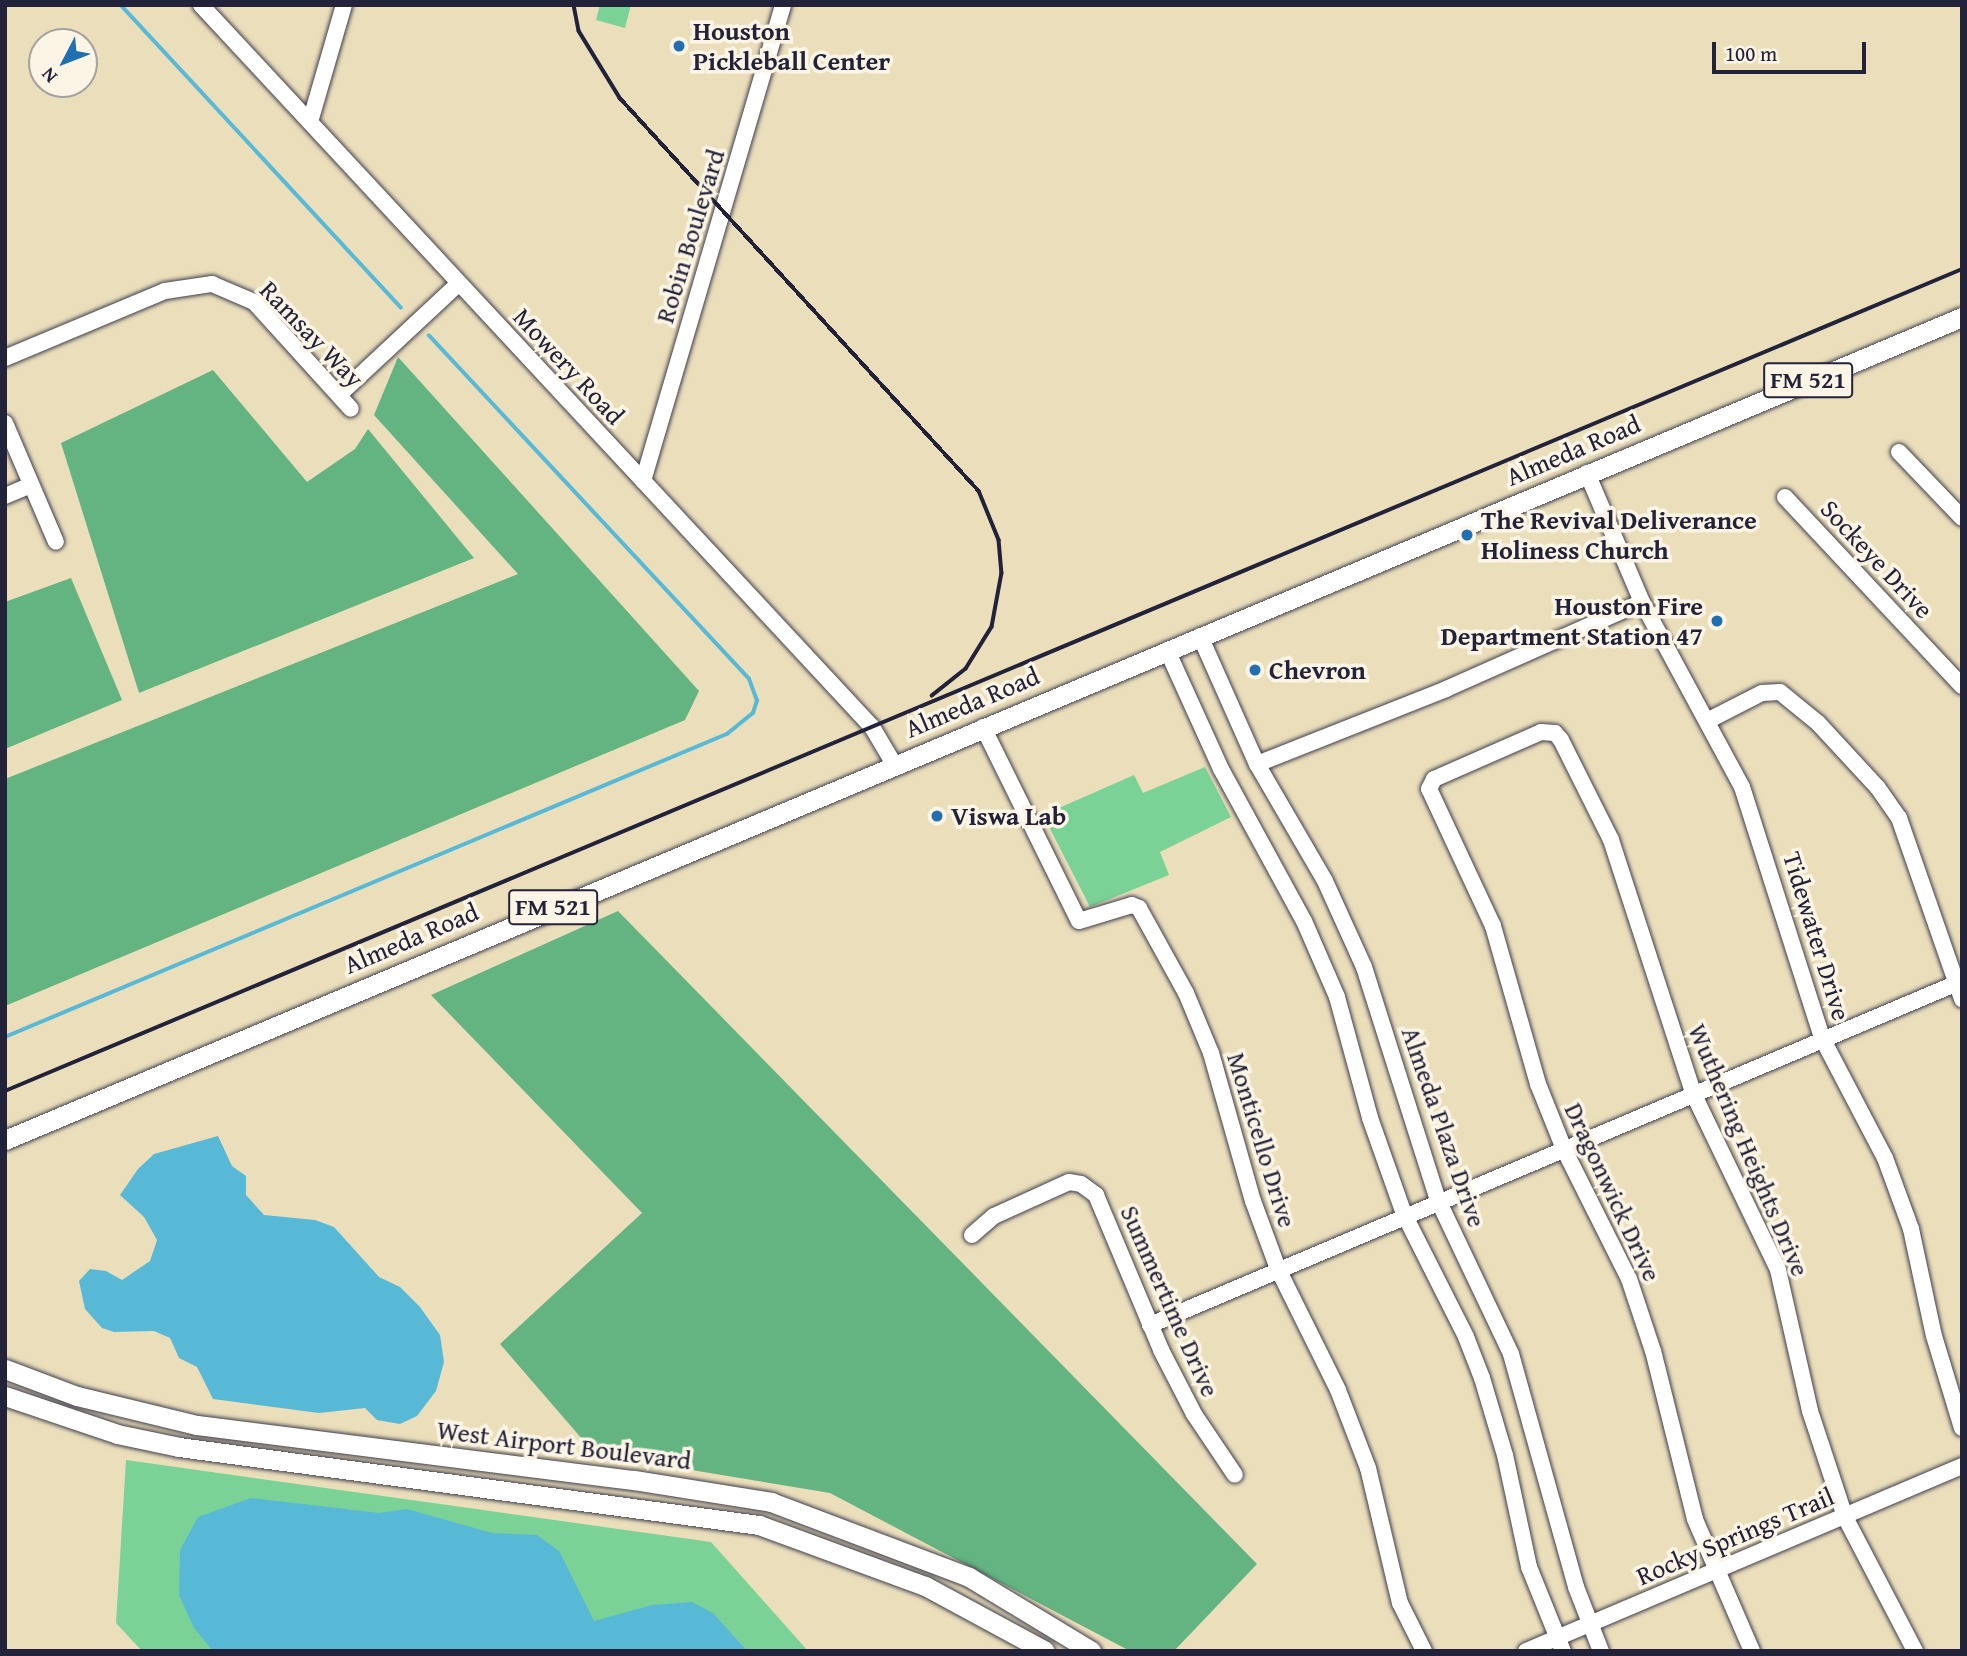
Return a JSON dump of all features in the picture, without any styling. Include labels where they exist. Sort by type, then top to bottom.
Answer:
[{"type":"main road","name":"Almeda Road","points":[[5,1140],[1962,317]]},
{"type":"main road","name":"West Airport Boulevard","points":[[5,1369],[141,1414],[634,1480],[771,1502],[849,1528],[969,1577],[1052,1624],[1091,1651]]},
{"type":"main road","name":"West Airport Boulevard","points":[[5,1396],[64,1419],[167,1445],[628,1504],[759,1525],[841,1552],[956,1599],[1042,1649]]},
{"type":"main road","points":[[430,1480],[436,1455]]},
{"type":"main road","points":[[628,1504],[634,1480]]},
{"type":"main road","points":[[841,1552],[849,1528]]},
{"type":"main road","points":[[1042,1649],[1052,1624]]},
{"type":"street","name":"Mowery Road","points":[[201,5],[872,727],[894,764]]},
{"type":"street","points":[[310,122],[344,5]]},
{"type":"street","name":"Robin Boulevard","points":[[643,481],[783,5]]},
{"type":"street","name":"Ramsay Way","points":[[5,358],[165,291],[197,283],[227,288],[254,302],[351,409]]},
{"type":"street","points":[[339,395],[458,284]]},
{"type":"street","points":[[5,423],[56,542]]},
{"type":"street","points":[[1899,452],[1962,518]]},
{"type":"street","name":"Tidewater Drive","points":[[1587,473],[1642,602],[1709,720],[1742,787],[1765,852],[1822,1038],[1885,1157],[1911,1228],[1934,1336],[1962,1428]]},
{"type":"street","points":[[5,496],[32,485]]},
{"type":"street","name":"Sockeye Drive","points":[[1785,497],[1962,686]]},
{"type":"street","points":[[1257,764],[1446,689],[1642,602]]},
{"type":"street","name":"Almeda Plaza Drive","points":[[1200,636],[1257,764],[1325,881],[1364,967],[1438,1200],[1511,1354],[1589,1624],[1601,1651]]},
{"type":"street","points":[[1167,650],[1221,769],[1304,921],[1337,997],[1370,1118],[1404,1214],[1466,1337],[1482,1378],[1505,1455],[1529,1567],[1560,1644]]},
{"type":"street","points":[[1150,1325],[1404,1214],[1564,1149],[1822,1038],[1959,988],[1899,818],[1878,788],[1818,723],[1780,692],[1762,693],[1709,720]]},
{"type":"street","name":"Monticello Drive","points":[[983,727],[1079,921],[1132,905],[1145,915],[1161,943],[1210,1053],[1253,1201],[1278,1269],[1338,1390],[1368,1468],[1400,1603],[1424,1651]]},
{"type":"street","name":"Wuthering Heights Drive","points":[[1453,769],[1541,732],[1555,733],[1561,740],[1620,863],[1693,1093],[1777,1270],[1810,1411],[1845,1517],[1915,1651]]},
{"type":"street","name":"Dragonwick Drive","points":[[1453,769],[1434,779],[1429,789],[1493,926],[1538,1084],[1564,1149],[1629,1279],[1653,1351],[1695,1519],[1752,1651]]},
{"type":"street","name":"Summertime Drive","points":[[972,1235],[994,1216],[1069,1182],[1081,1184],[1096,1195],[1150,1325],[1194,1414],[1235,1475]]},
{"type":"street","name":"Rocky Springs Trail","points":[[1526,1651],[1560,1644],[1589,1624],[1962,1466]]},
{"type":"green space","points":[[600,5],[631,5],[625,28],[596,20]]},
{"type":"green space","points":[[398,357],[699,691],[685,720],[5,1006],[5,779],[518,574],[374,415]]},
{"type":"green space","points":[[213,370],[307,482],[355,449],[368,429],[474,558],[139,693],[61,443]]},
{"type":"green space","points":[[71,578],[122,700],[5,749],[5,602]]},
{"type":"green space","points":[[1205,767],[1231,817],[1160,852],[1169,875],[1090,907],[1043,815],[1134,775],[1143,793]]},
{"type":"green space","points":[[618,911],[1257,1564],[1174,1651],[1130,1651],[830,1493],[595,1454],[500,1344],[642,1213],[431,995]]},
{"type":"green space","points":[[126,1460],[711,1542],[808,1651],[142,1651],[116,1623]]},
{"type":"water","points":[[218,1136],[232,1166],[246,1176],[246,1195],[264,1215],[315,1220],[334,1227],[379,1277],[400,1287],[420,1307],[440,1335],[444,1362],[436,1391],[417,1416],[400,1424],[377,1420],[365,1408],[319,1413],[213,1399],[197,1367],[179,1358],[170,1338],[154,1331],[114,1332],[102,1328],[85,1309],[79,1281],[90,1269],[106,1271],[122,1280],[150,1261],[157,1240],[144,1217],[120,1195],[138,1169],[154,1154]]},
{"type":"water","points":[[251,1498],[379,1513],[407,1509],[492,1533],[537,1535],[559,1551],[594,1621],[652,1605],[692,1602],[713,1613],[747,1651],[213,1651],[194,1628],[179,1595],[180,1550],[198,1517]]},
{"type":"waterway","points":[[121,5],[401,307]]},
{"type":"waterway","points":[[5,1037],[727,734],[753,713],[757,701],[749,679],[429,336]]},
{"type":"railway","points":[[574,5],[579,31],[620,98],[979,491],[999,540],[1002,573],[992,627],[966,669],[932,696]]},
{"type":"railway","points":[[5,1091],[1962,269]]},
{"type":"place","name":"Houston Pickleball Center","points":[[679,46]]},
{"type":"place","name":"The Revival Deliverance Holiness Church","points":[[1467,535]]},
{"type":"place","name":"Houston Fire Department Station 47","points":[[1717,621]]},
{"type":"place","name":"Chevron","points":[[1255,670]]},
{"type":"place","name":"Viswa Lab","points":[[937,816]]}]
